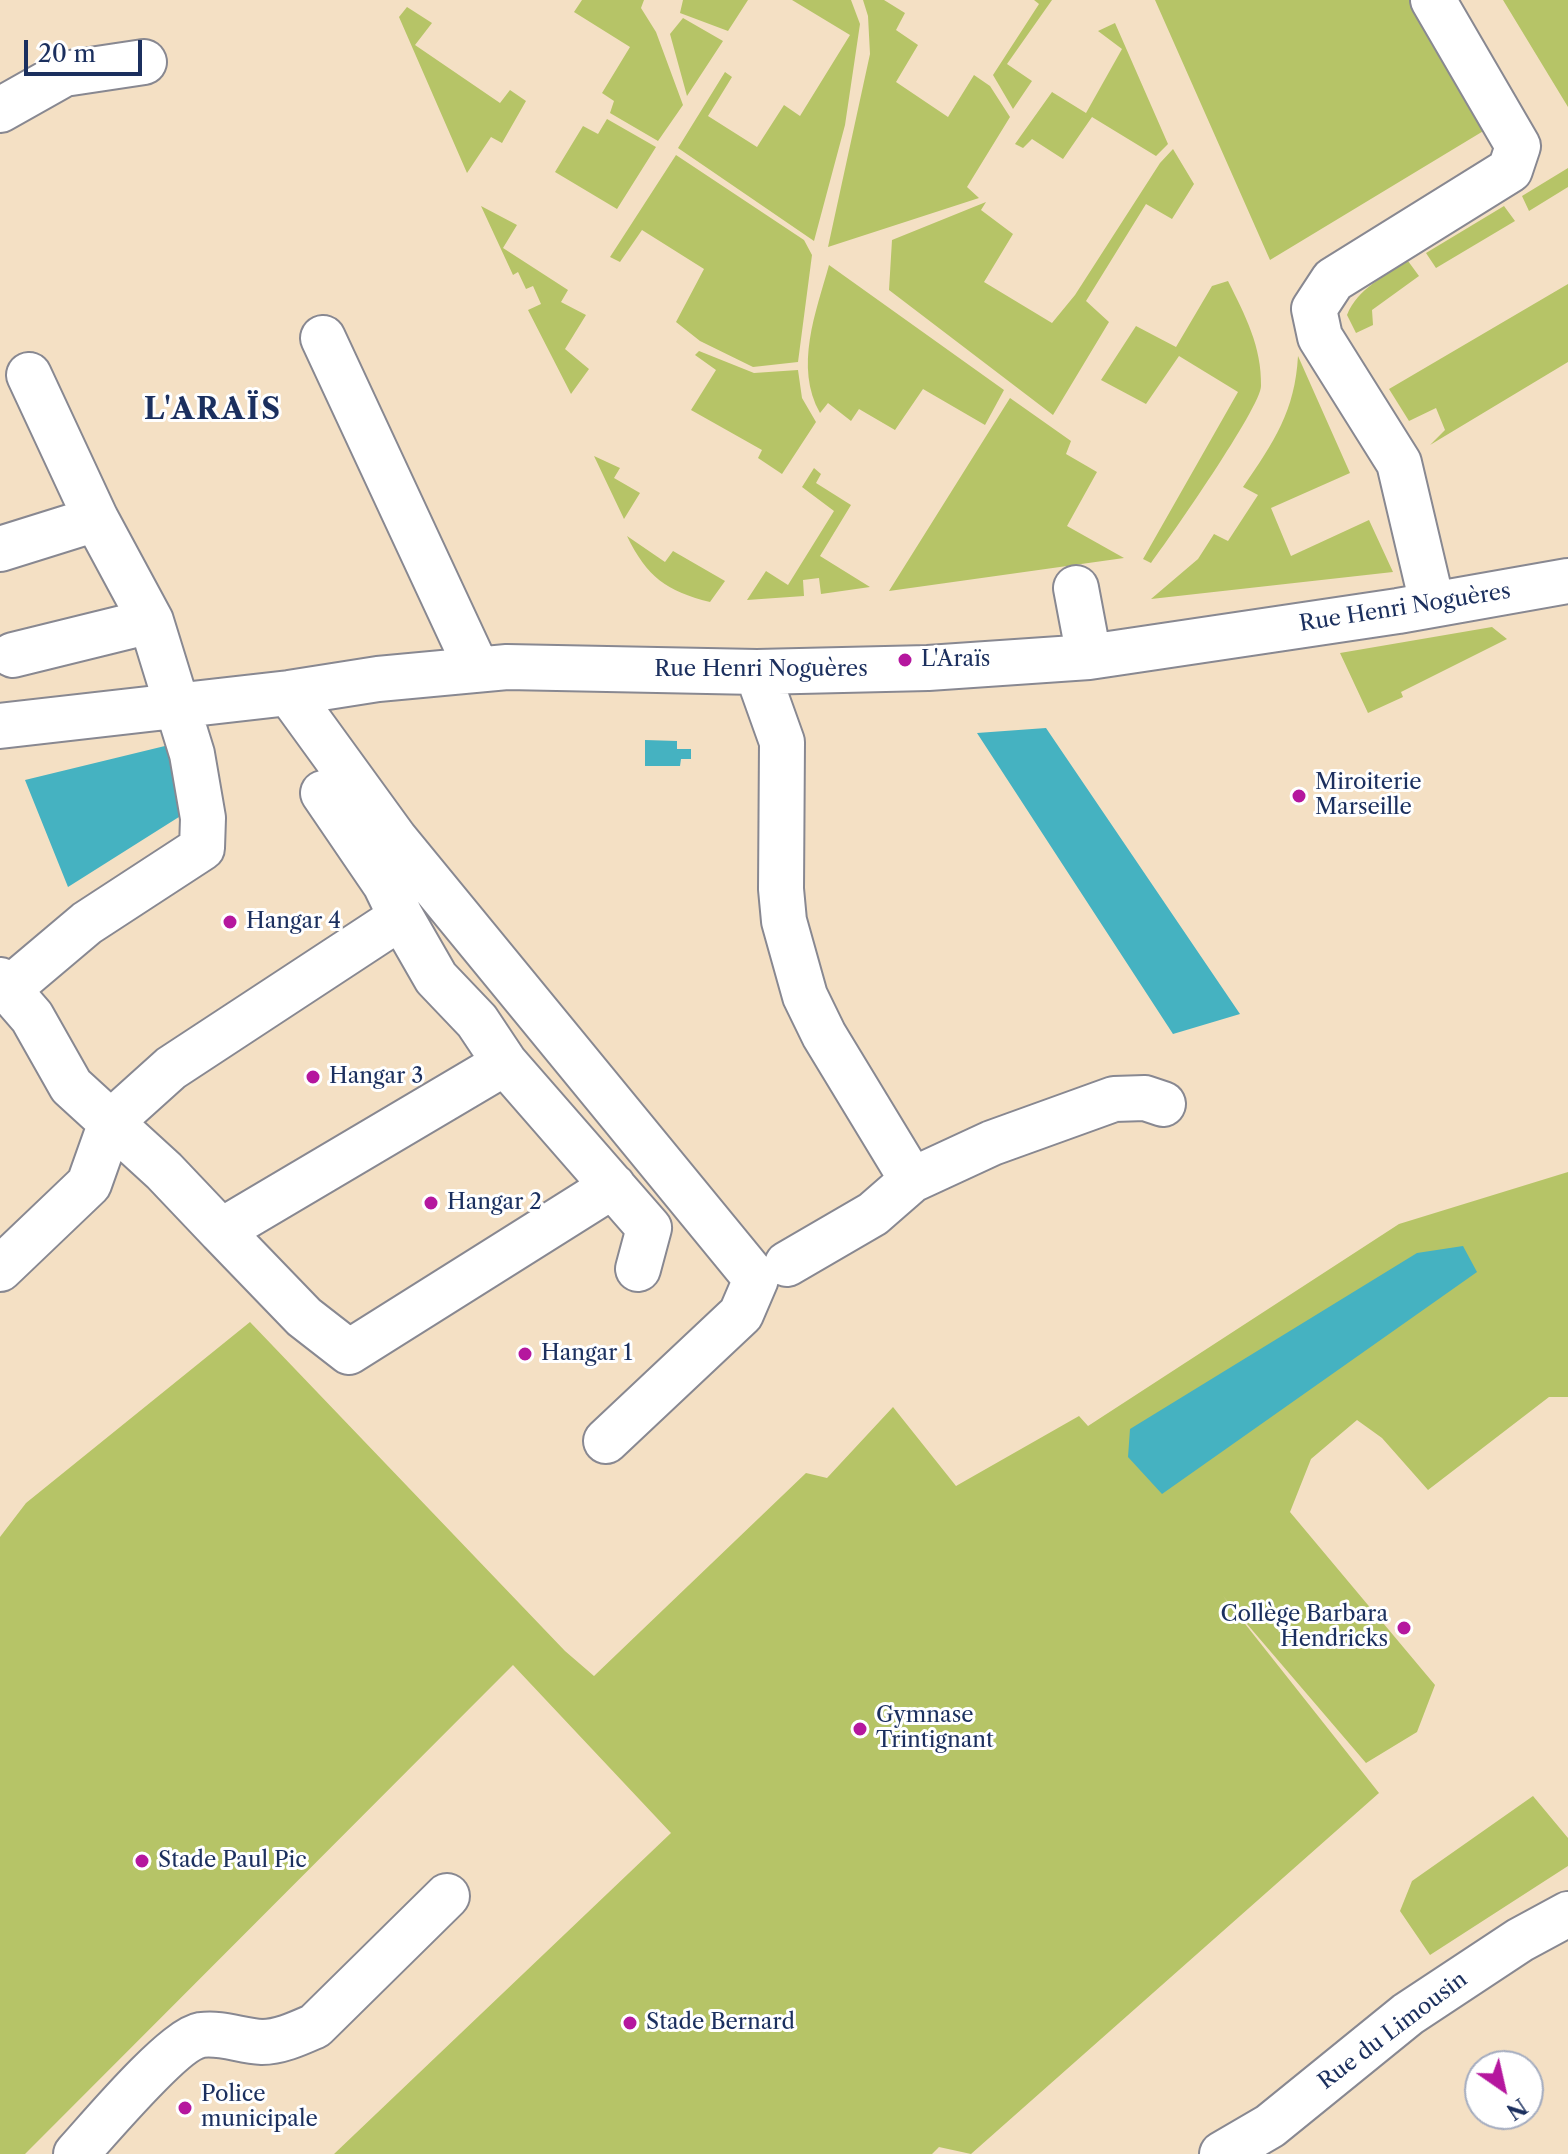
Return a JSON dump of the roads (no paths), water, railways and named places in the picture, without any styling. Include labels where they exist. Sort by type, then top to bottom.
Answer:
[{"type":"street","points":[[1432,603],[1399,463],[1320,337],[1314,309],[1333,280],[1510,170],[1518,146],[1433,0]]},
{"type":"street","points":[[0,110],[64,74],[144,62]]},
{"type":"street","points":[[323,338],[477,669]]},
{"type":"street","points":[[29,375],[96,519],[151,621],[192,754],[203,818],[202,848],[87,923],[5,984],[32,1017],[71,1086],[221,1231],[304,1317],[349,1352],[613,1186]]},
{"type":"street","points":[[0,549],[96,519]]},
{"type":"street","name":"Rue Henri Noguères","points":[[0,726],[477,669],[757,672],[928,668],[1089,657],[1398,611],[1568,581]]},
{"type":"street","points":[[1076,588],[1089,657]]},
{"type":"street","points":[[13,655],[151,621]]},
{"type":"street","points":[[757,672],[782,742],[781,889],[784,921],[805,996],[824,1035],[912,1180]]},
{"type":"street","points":[[289,693],[395,839],[756,1279],[741,1314],[606,1441]]},
{"type":"street","points":[[323,793],[385,884],[436,978],[477,1021],[505,1063],[649,1228],[638,1269]]},
{"type":"street","points":[[0,1269],[89,1184],[111,1122],[171,1068],[401,917]]},
{"type":"street","points":[[221,1231],[505,1063]]},
{"type":"street","points":[[787,1264],[876,1213],[912,1180],[992,1143],[1114,1099],[1145,1098],[1163,1104]]},
{"type":"street","points":[[76,2154],[169,2055],[196,2036],[215,2034],[262,2042],[289,2037],[315,2026],[447,1896]]},
{"type":"street","name":"Rue du Limousin","points":[[1222,2154],[1270,2126],[1408,2014],[1520,1940],[1568,1914]]},
{"type":"water","points":[[1046,728],[1240,1014],[1173,1034],[977,733]]},
{"type":"water","points":[[645,740],[677,741],[677,749],[691,749],[691,759],[681,759],[680,766],[645,766]]},
{"type":"water","points":[[169,745],[190,810],[68,887],[25,780]]},
{"type":"water","points":[[1463,1246],[1477,1272],[1162,1494],[1128,1457],[1130,1429],[1417,1253]]},
{"type":"place","name":"L'Araïs","points":[[905,660]]},
{"type":"place","name":"Miroiterie Marseille","points":[[1299,796]]},
{"type":"place","name":"Hangar 4","points":[[230,922]]},
{"type":"place","name":"Hangar 3","points":[[313,1077]]},
{"type":"place","name":"Hangar 2","points":[[431,1203]]},
{"type":"place","name":"Hangar 1","points":[[525,1354]]},
{"type":"place","name":"Collège Barbara Hendricks","points":[[1404,1628]]},
{"type":"place","name":"Gymnase Trintignant","points":[[860,1729]]},
{"type":"place","name":"Stade Paul Pic","points":[[142,1861]]},
{"type":"place","name":"Stade Bernard","points":[[630,2023]]},
{"type":"place","name":"Police municipale","points":[[185,2108]]},
{"type":"district","name":"L'ARAÏS","points":[[213,410]]}]
